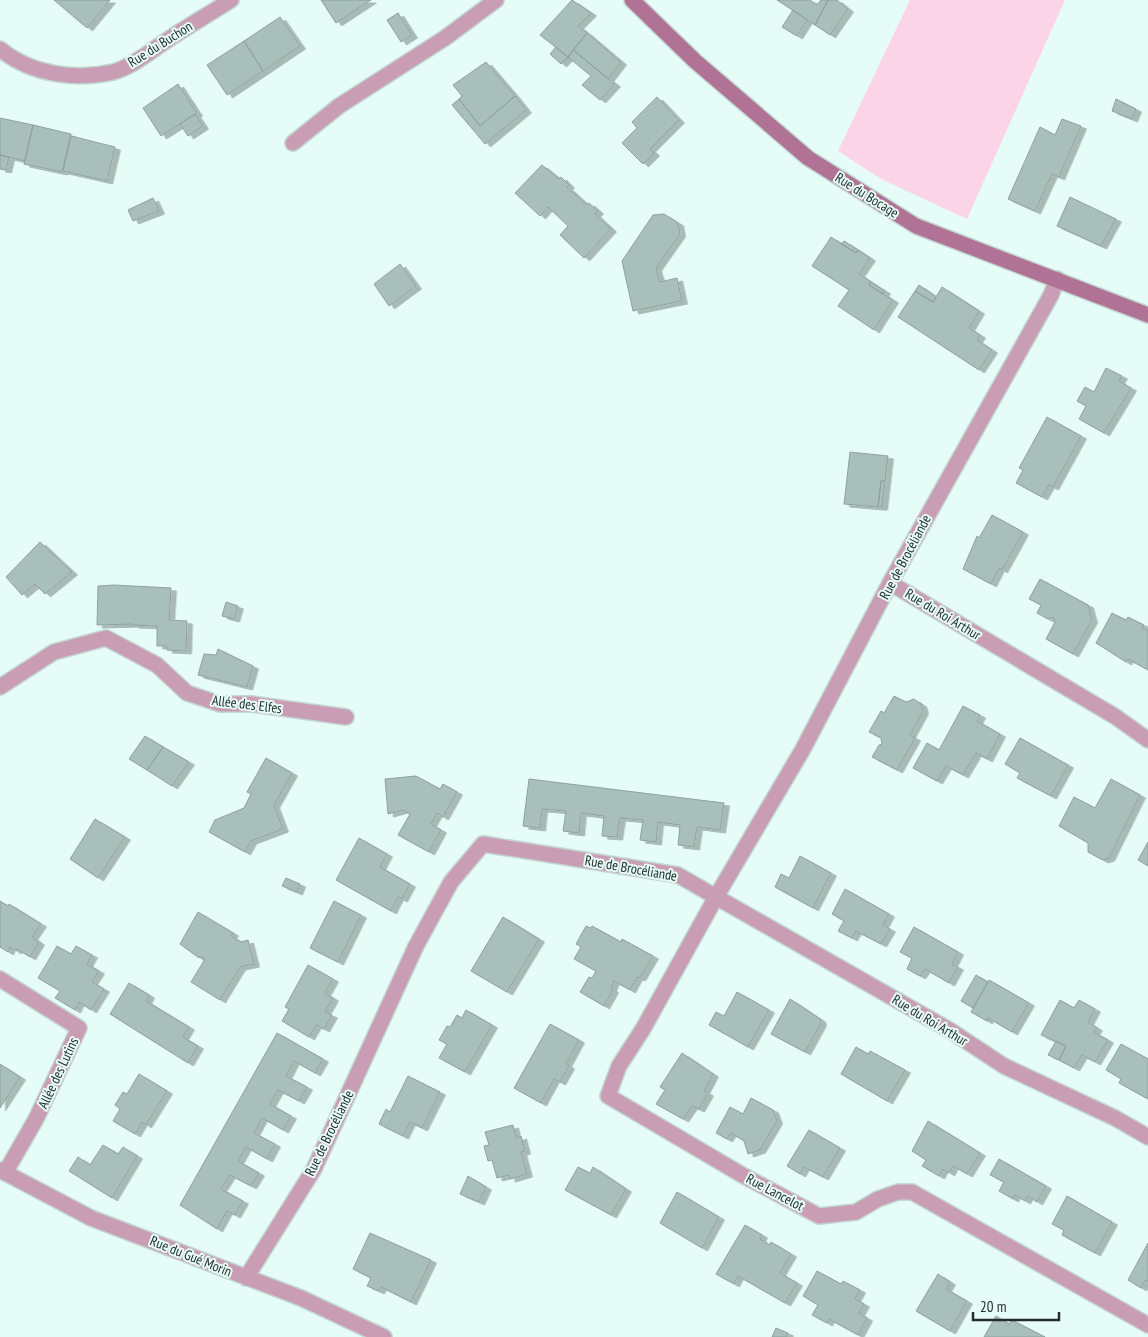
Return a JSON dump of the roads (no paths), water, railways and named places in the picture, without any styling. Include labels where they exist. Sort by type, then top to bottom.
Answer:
[{"type":"street","name":"Rue du Buchon","points":[[0,48],[9,56],[40,70],[68,76],[113,72],[133,63],[231,0]]},
{"type":"street","points":[[293,143],[339,106],[445,38],[496,0]]},
{"type":"street","name":"Rue du Bocage","points":[[632,0],[695,61],[808,158],[916,226],[1148,315]]},
{"type":"street","name":"Rue de Brocéliande","points":[[246,1278],[314,1169],[416,946],[451,882],[483,844],[678,875],[716,897],[803,748],[890,583],[1052,295],[1057,279]]},
{"type":"street","name":"Rue du Roi Arthur","points":[[890,583],[1116,717],[1148,740]]},
{"type":"street","name":"Allée des Elfes","points":[[0,687],[54,652],[106,638],[157,665],[187,693],[220,704],[252,704],[346,717]]},
{"type":"street","name":"Rue du Roi Arthur","points":[[716,897],[951,1031],[1004,1066],[1115,1118],[1148,1137]]},
{"type":"street","name":"Rue Lancelot","points":[[716,897],[643,1030],[619,1066],[608,1096],[744,1176],[820,1216],[856,1212],[878,1199],[898,1192],[912,1192],[1148,1325]]},
{"type":"street","name":"Allée des Lutins","points":[[0,979],[79,1028],[36,1119],[3,1172]]},
{"type":"street","name":"Rue du Gué Morin","points":[[3,1172],[91,1218],[300,1298],[384,1337]]}]
